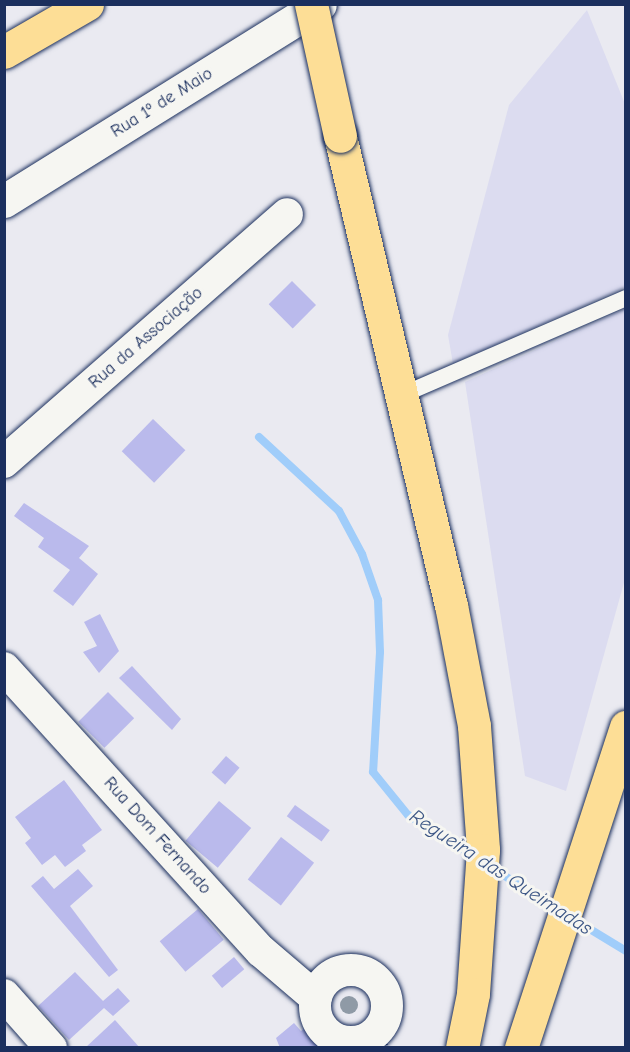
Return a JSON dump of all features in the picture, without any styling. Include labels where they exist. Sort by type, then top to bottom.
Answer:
[{"type":"highway","points":[[4,52],[87,4]]},
{"type":"highway","points":[[310,4],[451,605],[474,726],[483,850],[473,994],[462,1047]]},
{"type":"highway","points":[[521,1047],[626,727]]},
{"type":"street","name":"Rua 1º de Maio","points":[[4,201],[320,4]]},
{"type":"street","name":"Rua da Associação","points":[[4,462],[287,214]]},
{"type":"street","name":"Rua Dom Fernando","points":[[4,668],[261,951],[316,998]]},
{"type":"street","points":[[338,972],[362,972],[373,977],[386,997],[385,1034],[361,1040],[340,1040],[323,1028],[315,1009],[320,987],[338,972]]},
{"type":"street","points":[[4,995],[51,1047]]},
{"type":"lane","points":[[402,395],[626,298]]},
{"type":"shaded area","points":[[587,10],[625,104],[625,287],[453,364],[448,335],[509,105]]},
{"type":"shaded area","points":[[625,309],[625,579],[566,791],[525,776],[465,382]]},
{"type":"building","points":[[292,281],[316,305],[293,328],[269,304]]},
{"type":"building","points":[[153,419],[185,450],[154,483],[122,451]]},
{"type":"building","points":[[24,503],[89,546],[79,558],[98,574],[73,606],[53,591],[70,570],[38,547],[44,538],[14,516]]},
{"type":"building","points":[[100,614],[119,651],[99,673],[83,652],[97,646],[84,622]]},
{"type":"building","points":[[132,666],[181,719],[172,730],[119,678]]},
{"type":"building","points":[[108,692],[134,718],[104,748],[78,722]]},
{"type":"building","points":[[226,756],[240,768],[225,784],[212,773]]},
{"type":"building","points":[[64,780],[102,830],[82,845],[86,851],[65,867],[55,855],[42,865],[25,843],[31,838],[15,817]]},
{"type":"building","points":[[219,801],[251,828],[218,868],[186,841]]},
{"type":"building","points":[[295,805],[330,830],[322,842],[287,816]]},
{"type":"building","points":[[281,837],[314,863],[281,905],[248,880]]},
{"type":"building","points":[[78,869],[93,886],[70,906],[118,970],[109,977],[31,886],[43,876],[54,889]]},
{"type":"building","points":[[198,909],[224,940],[185,972],[160,941]]},
{"type":"building","points":[[234,957],[244,969],[222,988],[212,976]]},
{"type":"building","points":[[75,972],[103,1001],[118,988],[130,1001],[113,1016],[104,1008],[69,1040],[38,1006]]},
{"type":"building","points":[[115,1020],[140,1048],[85,1048]]},
{"type":"building","points":[[294,1023],[301,1031],[306,1027],[323,1048],[280,1048],[276,1038]]},
{"type":"waterway","name":"Regueira das Queimadas","points":[[259,437],[339,511],[362,554],[378,600],[380,652],[373,772],[408,815],[475,857]]},
{"type":"waterway","name":"Regueira das Queimadas","points":[[489,866],[559,910]]},
{"type":"waterway","name":"Regueira das Queimadas","points":[[570,917],[626,951]]}]
